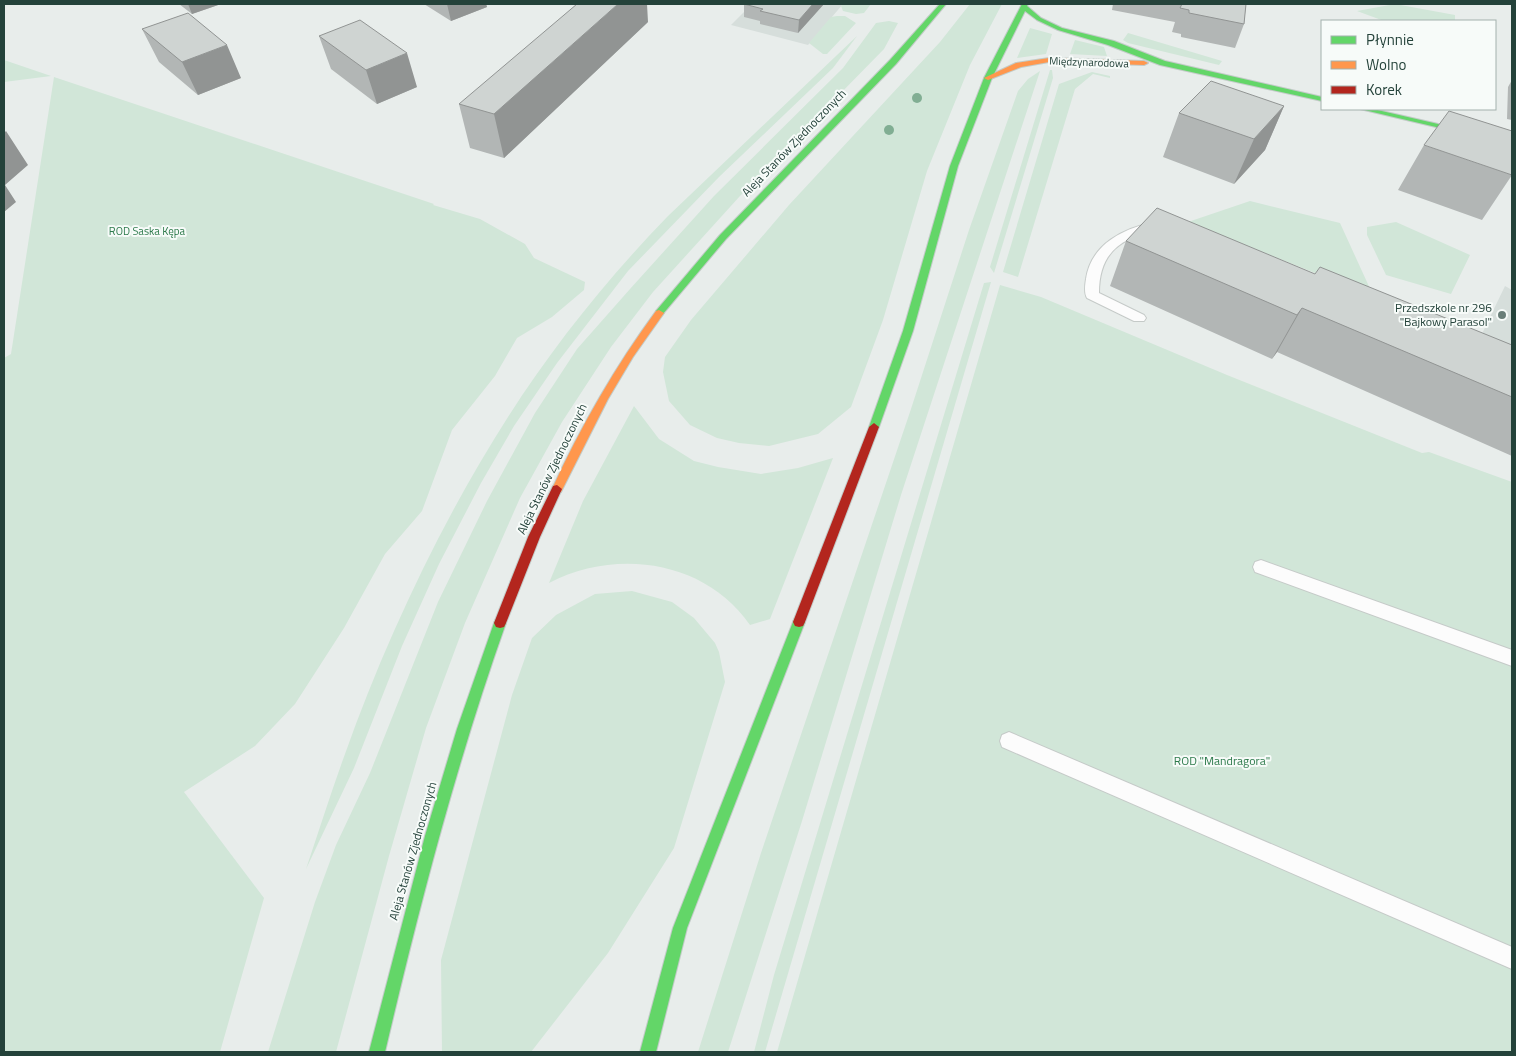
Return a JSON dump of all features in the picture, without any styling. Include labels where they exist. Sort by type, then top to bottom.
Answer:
[{"type":"main road","name":"Aleja Stanów Zjednoczonych","points":[[377,1052],[410,911],[480,676],[539,525],[589,424],[634,348],[680,287],[739,219],[885,69],[943,4]]},
{"type":"main road","name":"Międzynarodowa","points":[[1025,5],[1039,19],[1060,29],[1112,43],[1162,63],[1321,99]]},
{"type":"main road","points":[[648,1052],[680,928],[872,434],[908,331],[954,166],[988,78],[1025,5]]},
{"type":"main road","name":"Międzynarodowa","points":[[988,78],[1019,65],[1049,60],[1162,63]]},
{"type":"main road","points":[[1368,110],[1512,142]]},
{"type":"lane","points":[[1139,318],[1092,295],[1093,274],[1106,248],[1119,239],[1147,227],[1170,225]]},
{"type":"lane","points":[[1261,567],[1512,658]]},
{"type":"lane","points":[[1009,741],[1512,958]]},
{"type":"shaded area","points":[[752,4],[843,4],[808,45],[731,25]]},
{"type":"shaded area","name":"Przedszkole nr 296 \"Bajkowy Parasol\"","points":[[1505,286],[1512,290],[1512,354],[1479,340]]},
{"type":"green space","points":[[843,4],[871,4],[864,13],[856,14],[843,11],[841,6]]},
{"type":"green space","points":[[970,4],[1002,4],[970,65],[927,171],[883,320],[851,407],[818,434],[769,446],[739,443],[717,438],[690,425],[669,401],[663,372],[665,357],[691,320],[789,205],[940,42]]},
{"type":"green space","points":[[1395,4],[1455,15],[1455,20],[1381,20],[1357,11]]},
{"type":"green space","points":[[845,16],[856,23],[827,54],[823,54],[809,43],[831,17]]},
{"type":"green space","points":[[889,21],[898,23],[884,49],[740,196],[653,292],[611,347],[562,422],[520,498],[465,623],[426,728],[336,1052],[268,1052],[315,902],[336,845],[370,773],[438,602],[487,501],[535,413],[577,349],[630,289],[714,196],[843,68],[876,23]]},
{"type":"green space","points":[[1030,28],[1052,34],[1046,54],[1017,58]]},
{"type":"green space","points":[[1128,33],[1222,61],[1219,65],[1128,43],[1123,40]]},
{"type":"green space","points":[[857,36],[833,68],[719,177],[628,271],[557,363],[514,426],[481,483],[439,564],[402,646],[354,768],[306,869],[361,711],[397,624],[438,538],[508,417],[563,338],[624,263],[668,216]]},
{"type":"green space","points":[[1075,40],[1104,47],[1107,56],[1070,54]]},
{"type":"green space","points":[[4,60],[51,76],[4,82]]},
{"type":"green space","points":[[1050,70],[1052,70],[1053,78],[994,273],[990,267]]},
{"type":"green space","points":[[1040,71],[901,495],[802,821],[728,1052],[698,1052],[761,853],[911,409],[969,230],[1018,91],[1028,79]]},
{"type":"green space","points":[[1092,72],[1110,76],[1110,78],[1093,74],[1075,89],[1018,277],[1003,272],[1059,84]]},
{"type":"green space","name":"ROD Saska Kępa","points":[[54,77],[433,205],[480,219],[525,244],[534,258],[585,282],[584,290],[552,317],[517,338],[495,376],[452,430],[422,511],[385,554],[344,628],[295,704],[255,746],[184,792],[264,898],[220,1052],[4,1052],[4,358],[11,354]]},
{"type":"green space","points":[[1250,201],[1340,223],[1372,293],[1370,295],[1188,222]]},
{"type":"green space","points":[[1396,222],[1470,255],[1451,294],[1386,275],[1367,235],[1367,227]]},
{"type":"green space","points":[[991,282],[765,1052],[754,1052],[774,975],[984,283]]},
{"type":"green space","name":"ROD \"Mandragora\"","points":[[1000,285],[1041,297],[1227,375],[1422,453],[1429,452],[1512,482],[1512,1052],[777,1052]]},
{"type":"green space","points":[[634,406],[659,439],[694,461],[761,474],[798,468],[833,458],[770,619],[750,625],[731,603],[709,586],[684,574],[658,566],[630,564],[602,566],[575,572],[549,583],[583,501]]},
{"type":"green space","points":[[632,591],[672,602],[694,618],[715,643],[719,652],[725,682],[674,848],[608,953],[531,1052],[442,1052],[441,960],[512,695],[532,638],[556,615],[595,594]]},
{"type":"building","points":[[577,4],[618,4],[494,114],[459,104]]},
{"type":"building","points":[[744,4],[813,4],[799,20],[760,11],[763,9]]},
{"type":"building","points":[[1182,4],[1246,4],[1244,24],[1189,13],[1189,10],[1180,8]]},
{"type":"building","points":[[188,13],[227,45],[182,62],[142,29]]},
{"type":"building","points":[[360,20],[407,53],[366,70],[319,36]]},
{"type":"building","points":[[1211,81],[1284,106],[1254,139],[1179,113]]},
{"type":"building","points":[[1449,111],[1512,131],[1512,175],[1424,145]]},
{"type":"building","points":[[1157,208],[1315,274],[1320,267],[1512,345],[1512,397],[1302,308],[1297,315],[1126,241]]},
{"type":"traffic: fast","points":[[659,313],[723,237],[893,62],[943,4]]},
{"type":"traffic: fast","points":[[874,427],[908,331],[954,166],[988,78],[1025,4]]},
{"type":"traffic: fast","points":[[1024,7],[1039,19],[1060,29],[1111,43],[1163,63],[1321,99]]},
{"type":"traffic: fast","points":[[1368,110],[1512,143]]},
{"type":"traffic: fast","points":[[648,1052],[680,928],[799,622]]},
{"type":"traffic: fast","points":[[377,1052],[403,943],[447,782],[500,623]]},
{"type":"traffic: slow","points":[[988,78],[1019,65],[1049,60],[1144,63]]},
{"type":"traffic: slow","points":[[557,489],[603,398],[659,313]]},
{"type":"traffic: jam","points":[[799,622],[874,427]]},
{"type":"traffic: jam","points":[[500,623],[534,537],[557,489]]},
{"type":"place","name":"Przedszkole nr 296 \"Bajkowy Parasol\"","points":[[1502,315]]}]
